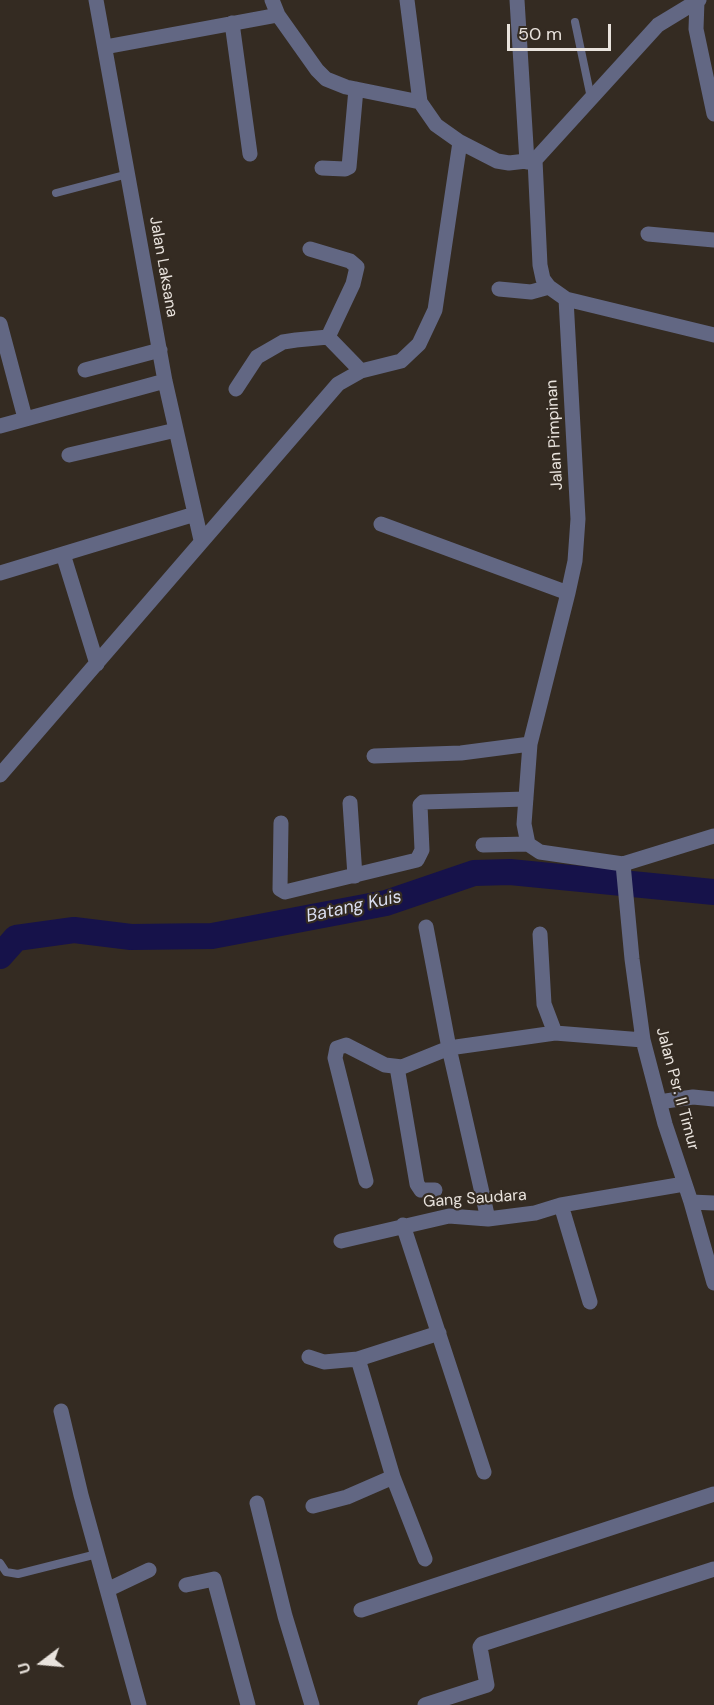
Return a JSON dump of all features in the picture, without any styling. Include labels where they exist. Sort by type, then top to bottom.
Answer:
[{"type":"street","name":"Jalan Laksana","points":[[96,0],[165,381],[201,540]]},
{"type":"street","points":[[406,0],[420,102],[436,125],[460,142],[496,161],[509,164],[531,161],[592,100],[658,25],[698,1]]},
{"type":"street","points":[[517,0],[543,279],[549,287],[566,299],[714,335]]},
{"type":"street","points":[[698,1],[696,29],[709,78],[714,114]]},
{"type":"street","points":[[105,47],[232,23],[275,7],[317,70],[335,84],[420,102]]},
{"type":"street","points":[[232,23],[250,154]]},
{"type":"street","points":[[322,168],[345,169],[349,167],[356,89]]},
{"type":"street","points":[[0,774],[97,664],[201,540],[255,482],[325,397],[346,377],[401,361],[411,353],[427,330],[435,310],[460,142]]},
{"type":"street","points":[[648,234],[714,240]]},
{"type":"street","points":[[310,249],[350,261],[357,267],[353,284],[328,336]]},
{"type":"street","points":[[499,289],[531,292],[549,287]]},
{"type":"street","name":"Jalan Pimpinan","points":[[528,844],[525,835],[530,744],[568,593],[578,519],[566,299]]},
{"type":"street","points":[[0,324],[4,353],[25,418]]},
{"type":"street","points":[[328,336],[361,371]]},
{"type":"street","points":[[236,389],[250,365],[264,352],[283,342],[328,336]]},
{"type":"street","points":[[85,370],[160,350]]},
{"type":"street","points":[[0,426],[165,381]]},
{"type":"street","points":[[69,455],[176,430]]},
{"type":"street","points":[[0,573],[195,514]]},
{"type":"street","points":[[381,524],[568,593]]},
{"type":"street","points":[[63,554],[97,664]]},
{"type":"street","points":[[374,756],[461,753],[530,744]]},
{"type":"street","points":[[281,823],[281,891],[355,876],[419,859],[422,850],[420,805],[423,802],[526,799]]},
{"type":"street","points":[[350,803],[355,876]]},
{"type":"street","points":[[483,844],[528,844],[540,852],[623,867],[714,836]]},
{"type":"street","name":"Jalan Psr. II Timur","points":[[623,867],[643,1040],[659,1102],[714,1283]]},
{"type":"street","points":[[426,927],[449,1048],[488,1219]]},
{"type":"street","points":[[540,934],[544,1004],[547,1019],[555,1032]]},
{"type":"street","points":[[366,1181],[335,1051],[339,1046],[346,1046],[385,1065],[397,1067],[449,1048],[555,1032],[643,1040]]},
{"type":"street","points":[[397,1067],[417,1184],[421,1190],[435,1190]]},
{"type":"street","points":[[659,1102],[693,1097],[714,1099]]},
{"type":"street","name":"Gang Saudara","points":[[341,1241],[449,1216],[488,1219],[535,1213],[561,1205],[684,1184]]},
{"type":"street","points":[[691,1202],[714,1203]]},
{"type":"street","points":[[561,1205],[590,1302]]},
{"type":"street","points":[[403,1225],[484,1472]]},
{"type":"street","points":[[309,1357],[324,1362],[358,1359],[439,1333]]},
{"type":"street","points":[[358,1359],[393,1477],[424,1559]]},
{"type":"street","points":[[60,1411],[139,1705]]},
{"type":"street","points":[[313,1506],[347,1497],[393,1477]]},
{"type":"street","points":[[361,1610],[714,1494]]},
{"type":"street","points":[[257,1503],[285,1616],[312,1705]]},
{"type":"street","points":[[425,1705],[487,1685],[480,1647],[482,1644],[714,1569]]},
{"type":"street","points":[[109,1589],[149,1570]]},
{"type":"street","points":[[186,1585],[214,1579],[248,1705]]},
{"type":"lane","points":[[575,22],[592,100]]},
{"type":"lane","points":[[56,193],[128,174]]},
{"type":"lane","points":[[0,1563],[3,1573],[18,1574],[99,1554]]},
{"type":"waterway","name":"Batang Kuis","points":[[0,956],[16,938],[74,930],[131,937],[212,936],[386,903],[474,873],[510,872],[714,892]]}]
